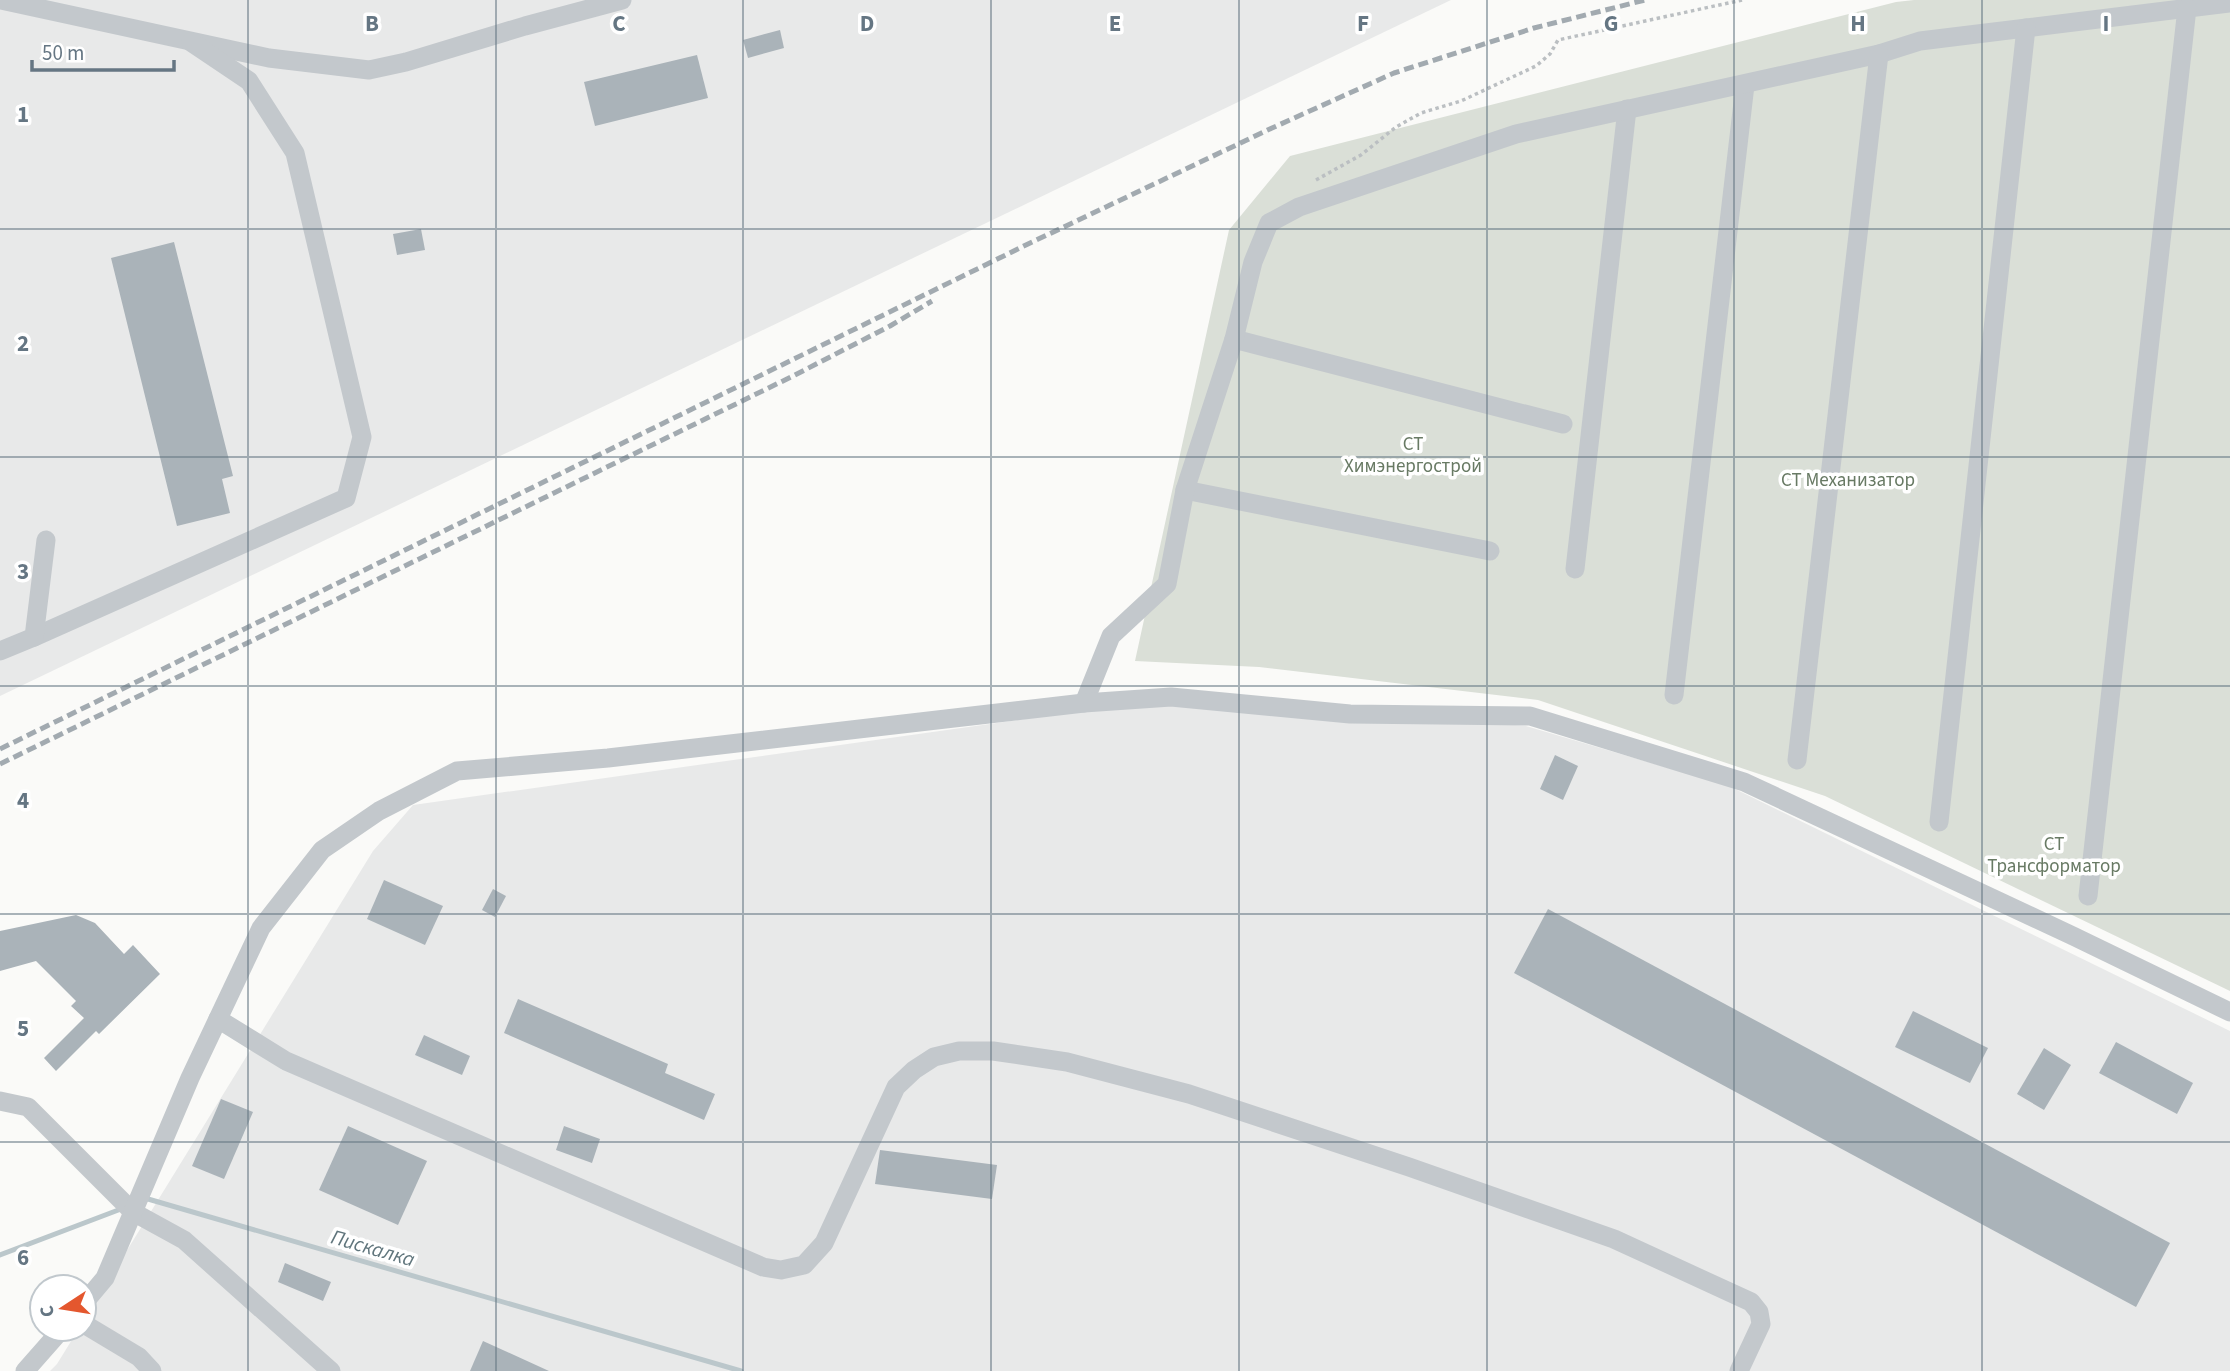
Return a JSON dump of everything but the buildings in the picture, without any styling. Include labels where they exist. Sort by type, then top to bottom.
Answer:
[{"type":"street","points":[[1,0],[269,58],[369,70],[406,62],[622,0]]},
{"type":"street","points":[[1084,703],[1111,636],[1167,584],[1185,490],[1234,339],[1253,262],[1269,223],[1299,207],[1516,134],[1745,85],[1879,54],[1920,41],[2230,3]]},
{"type":"street","points":[[2088,896],[2187,8]]},
{"type":"street","points":[[1939,822],[2026,28]]},
{"type":"street","points":[[0,651],[346,498],[362,437],[295,153],[249,81],[191,42]]},
{"type":"street","points":[[1797,760],[1879,54]]},
{"type":"street","points":[[1674,695],[1745,85]]},
{"type":"street","points":[[1575,569],[1627,109]]},
{"type":"street","points":[[1234,339],[1563,424]]},
{"type":"street","points":[[1185,490],[1490,551]]},
{"type":"street","points":[[34,637],[46,540]]},
{"type":"street","points":[[98,1286],[105,1278],[190,1078],[261,928],[322,850],[379,811],[457,771],[608,758],[1084,703],[1171,697],[1350,714],[1530,716],[1744,782],[2230,1012]]},
{"type":"street","points":[[218,1018],[286,1061],[763,1266],[781,1270],[804,1265],[824,1243],[896,1087],[914,1070],[934,1057],[959,1051],[993,1051],[1067,1062],[1189,1094],[1614,1238],[1751,1302],[1759,1312],[1760,1324],[1739,1371]]},
{"type":"street","points":[[0,1101],[28,1107],[133,1212],[184,1240],[331,1371]]},
{"type":"street","points":[[98,1332],[139,1357],[152,1371]]},
{"type":"street","points":[[26,1371],[50,1343]]},
{"type":"path","points":[[1313,181],[1361,155],[1396,127],[1422,113],[1461,101],[1536,66],[1550,54],[1559,40],[1742,0]]},
{"type":"shaded area","points":[[0,0],[1451,0],[0,696]]},
{"type":"shaded area","points":[[1188,696],[1526,726],[1729,786],[2230,1031],[2230,1371],[50,1371],[70,1343],[98,1343],[98,1297],[373,851],[413,805]]},
{"type":"green space","points":[[2230,0],[2230,991],[1825,796],[1538,700],[1259,667],[1135,661],[1229,230],[1290,156],[1896,2]]},
{"type":"waterway","name":"Пискалка","points":[[143,1200],[148,1199],[741,1371]]},
{"type":"waterway","name":"Пискалка","points":[[0,1255],[121,1209]]},
{"type":"railway","points":[[0,749],[1028,244],[1272,128],[1394,73],[1534,28],[1645,0]]},
{"type":"railway","points":[[0,764],[791,377],[932,301]]},
{"type":"park label","name":"СТ Химэнергострой","points":[[1413,454]]},
{"type":"park label","name":"СТ Механизатор","points":[[1848,479]]},
{"type":"park label","name":"СТ Трансформатор","points":[[2054,854]]}]
